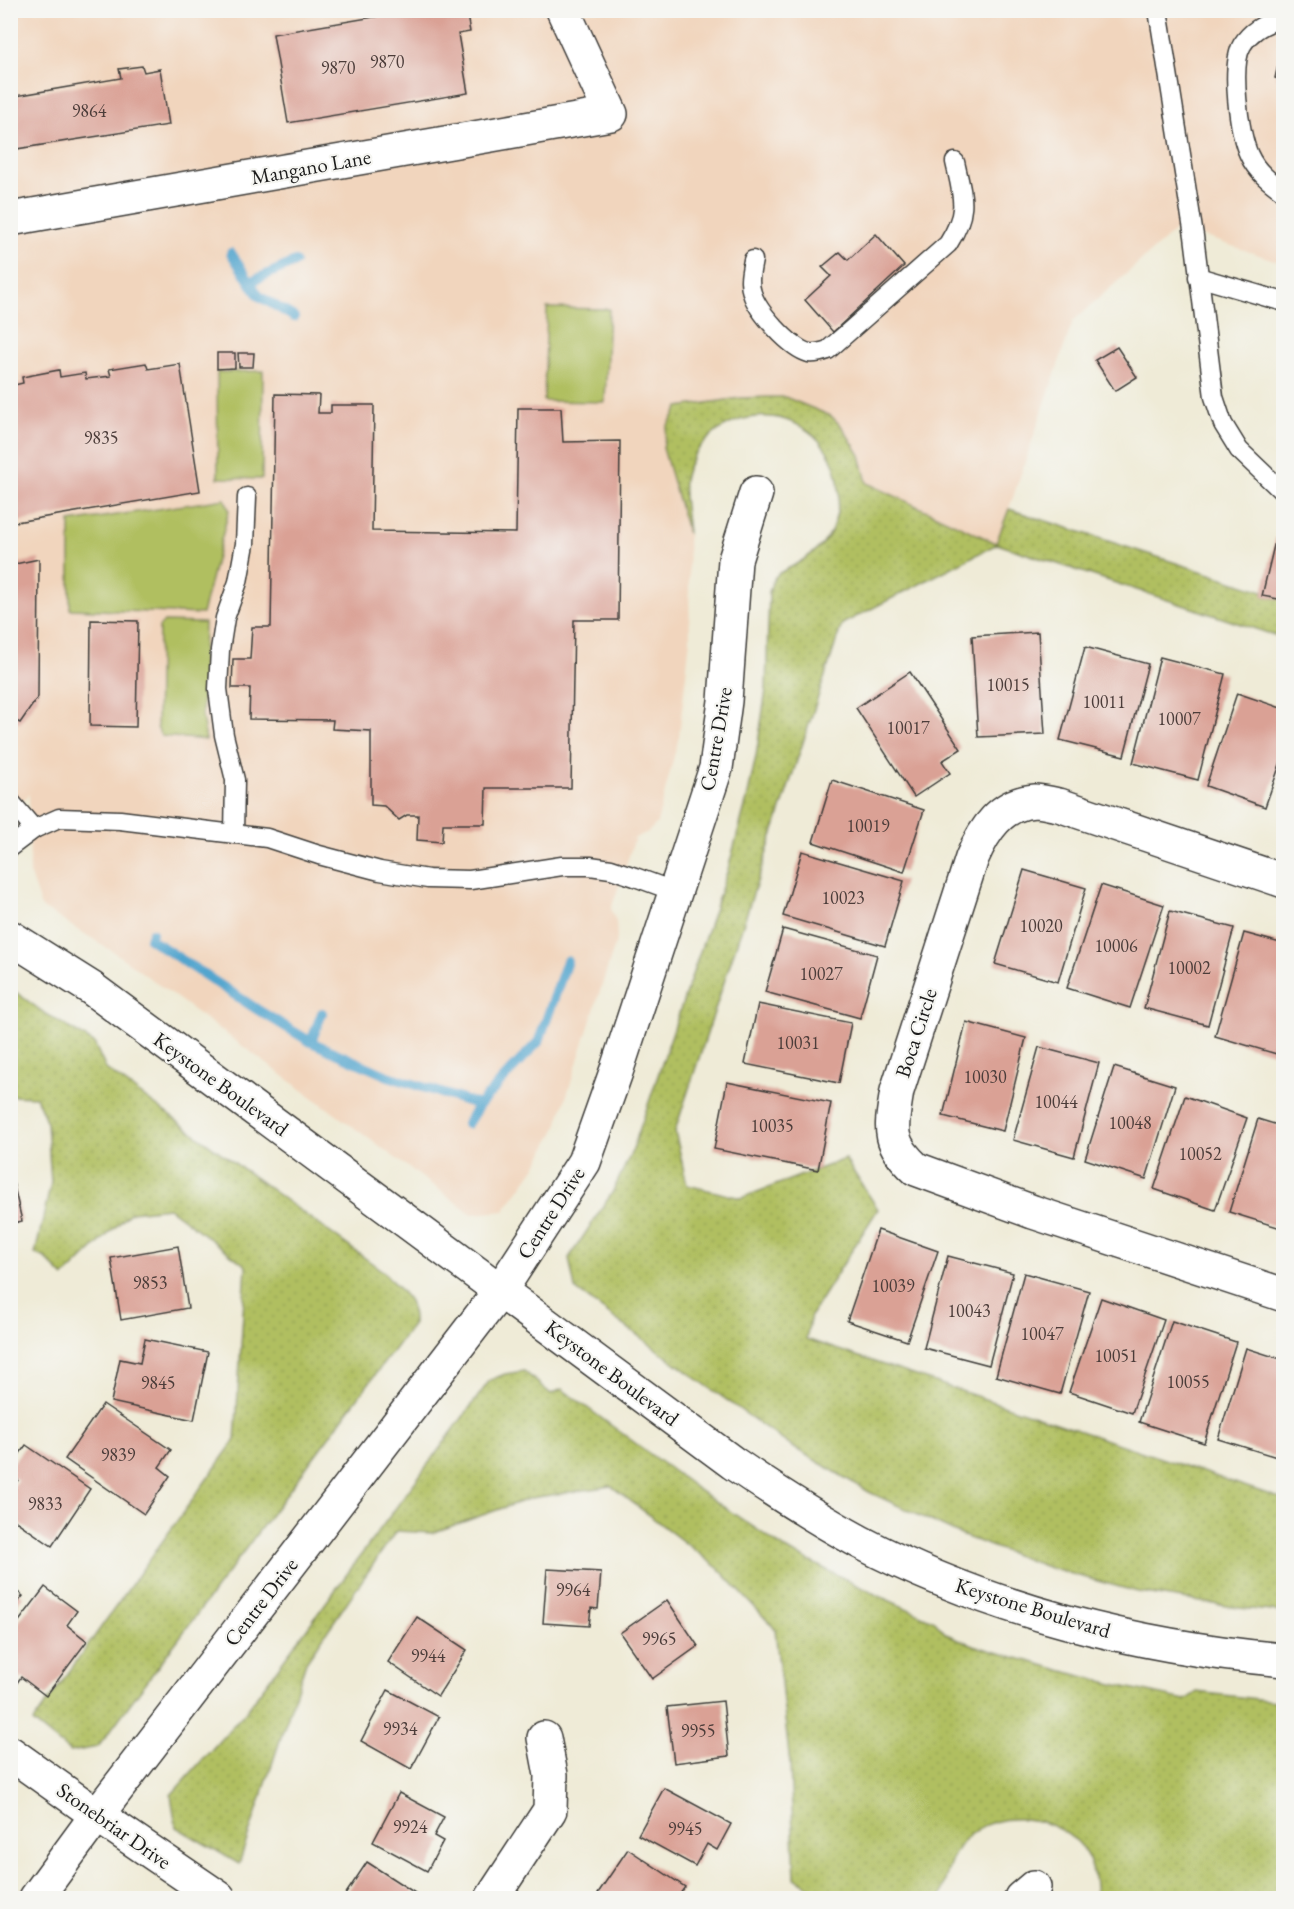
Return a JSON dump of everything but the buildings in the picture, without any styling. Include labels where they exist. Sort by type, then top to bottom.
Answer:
[{"type":"street","name":"Mangano Lane","points":[[10,219],[612,114],[563,10]]},
{"type":"street","name":"Centre Drive","points":[[36,1899],[97,1815],[500,1291],[584,1162],[716,768],[725,701],[735,560],[756,493]]},
{"type":"street","name":"Boca Circle","points":[[1284,881],[1059,805],[1037,801],[1006,810],[992,822],[972,858],[897,1092],[892,1129],[894,1144],[903,1158],[916,1169],[1034,1212],[1284,1295]]},
{"type":"street","name":"Keystone Boulevard","points":[[10,937],[91,988],[742,1469],[817,1518],[862,1543],[955,1585],[1081,1626],[1198,1650],[1284,1660]]},
{"type":"street","points":[[492,1899],[550,1810],[551,1775],[544,1738]]},
{"type":"street","name":"Stonebriar Drive","points":[[10,1753],[219,1899]]},
{"type":"lane","points":[[1158,10],[1194,236],[1214,397],[1223,424],[1239,450],[1284,493]]},
{"type":"lane","points":[[1284,18],[1272,20],[1259,27],[1242,46],[1237,70],[1240,121],[1249,155],[1267,180],[1284,192]]},
{"type":"lane","points":[[753,260],[750,289],[761,312],[800,348],[809,353],[828,350],[948,244],[963,215],[963,197],[955,162]]},
{"type":"lane","points":[[1198,277],[1284,302]]},
{"type":"lane","points":[[234,834],[235,780],[224,735],[218,689],[220,650],[225,618],[238,582],[245,544],[247,497]]},
{"type":"lane","points":[[10,801],[34,829]]},
{"type":"lane","points":[[10,847],[34,829],[59,818],[80,817],[267,838],[380,871],[428,879],[470,880],[562,866],[590,866],[627,874],[676,892]]},
{"type":"shaded area","points":[[11,11],[1283,11],[1283,263],[1178,228],[1073,321],[997,544],[867,483],[860,455],[843,428],[831,416],[785,397],[751,397],[680,407],[667,427],[663,448],[688,534],[690,639],[679,736],[657,823],[648,832],[635,838],[611,909],[616,922],[617,938],[556,1129],[535,1168],[504,1211],[472,1214],[114,952],[41,907],[30,875],[29,794],[11,813]]},
{"type":"green space","points":[[547,308],[609,309],[605,402],[544,401]]},
{"type":"green space","points":[[263,371],[262,479],[218,478],[217,372]]},
{"type":"green space","points":[[785,397],[831,416],[843,428],[860,455],[867,483],[996,543],[1009,509],[1263,591],[1263,596],[1283,600],[1283,638],[997,544],[842,624],[675,1131],[687,1185],[741,1198],[845,1159],[878,1209],[811,1315],[806,1339],[1283,1499],[1283,1612],[1239,1608],[1138,1592],[1050,1568],[961,1535],[869,1492],[791,1446],[575,1289],[569,1258],[612,1193],[633,1149],[728,869],[747,799],[766,690],[771,585],[779,574],[809,556],[822,545],[831,531],[837,512],[838,482],[831,457],[816,437],[796,424],[772,417],[747,418],[723,428],[695,453],[684,479],[688,534],[663,448],[667,427],[679,407],[740,398]]},
{"type":"green space","points":[[225,499],[229,510],[202,614],[70,609],[70,522]]},
{"type":"green space","points":[[164,622],[204,623],[202,716],[206,740],[161,736],[157,727],[159,627]]},
{"type":"green space","points":[[10,988],[43,1012],[94,1043],[106,1069],[384,1272],[405,1295],[413,1314],[413,1324],[98,1747],[70,1752],[33,1722],[235,1440],[246,1266],[169,1208],[131,1212],[64,1277],[44,1257],[35,1254],[51,1183],[47,1123],[36,1097],[11,1096]]},
{"type":"green space","points":[[524,1371],[551,1394],[562,1389],[696,1488],[787,1550],[935,1621],[946,1634],[979,1647],[1074,1674],[1185,1700],[1197,1692],[1283,1702],[1283,1898],[1096,1898],[1091,1864],[1075,1841],[1046,1823],[1011,1819],[994,1822],[978,1829],[965,1839],[952,1860],[940,1898],[828,1898],[795,1878],[790,1764],[775,1629],[719,1569],[611,1486],[531,1498],[432,1533],[396,1531],[306,1662],[239,1864],[176,1827],[171,1795],[246,1711],[490,1380],[505,1374]]},
{"type":"waterway","points":[[231,253],[259,296],[294,317]]},
{"type":"waterway","points":[[250,282],[295,262]]},
{"type":"waterway","points":[[152,933],[150,939],[311,1042],[388,1076],[479,1105]]},
{"type":"waterway","points":[[467,1124],[479,1105],[539,1041],[567,961]]},
{"type":"waterway","points":[[311,1042],[322,1013]]}]
